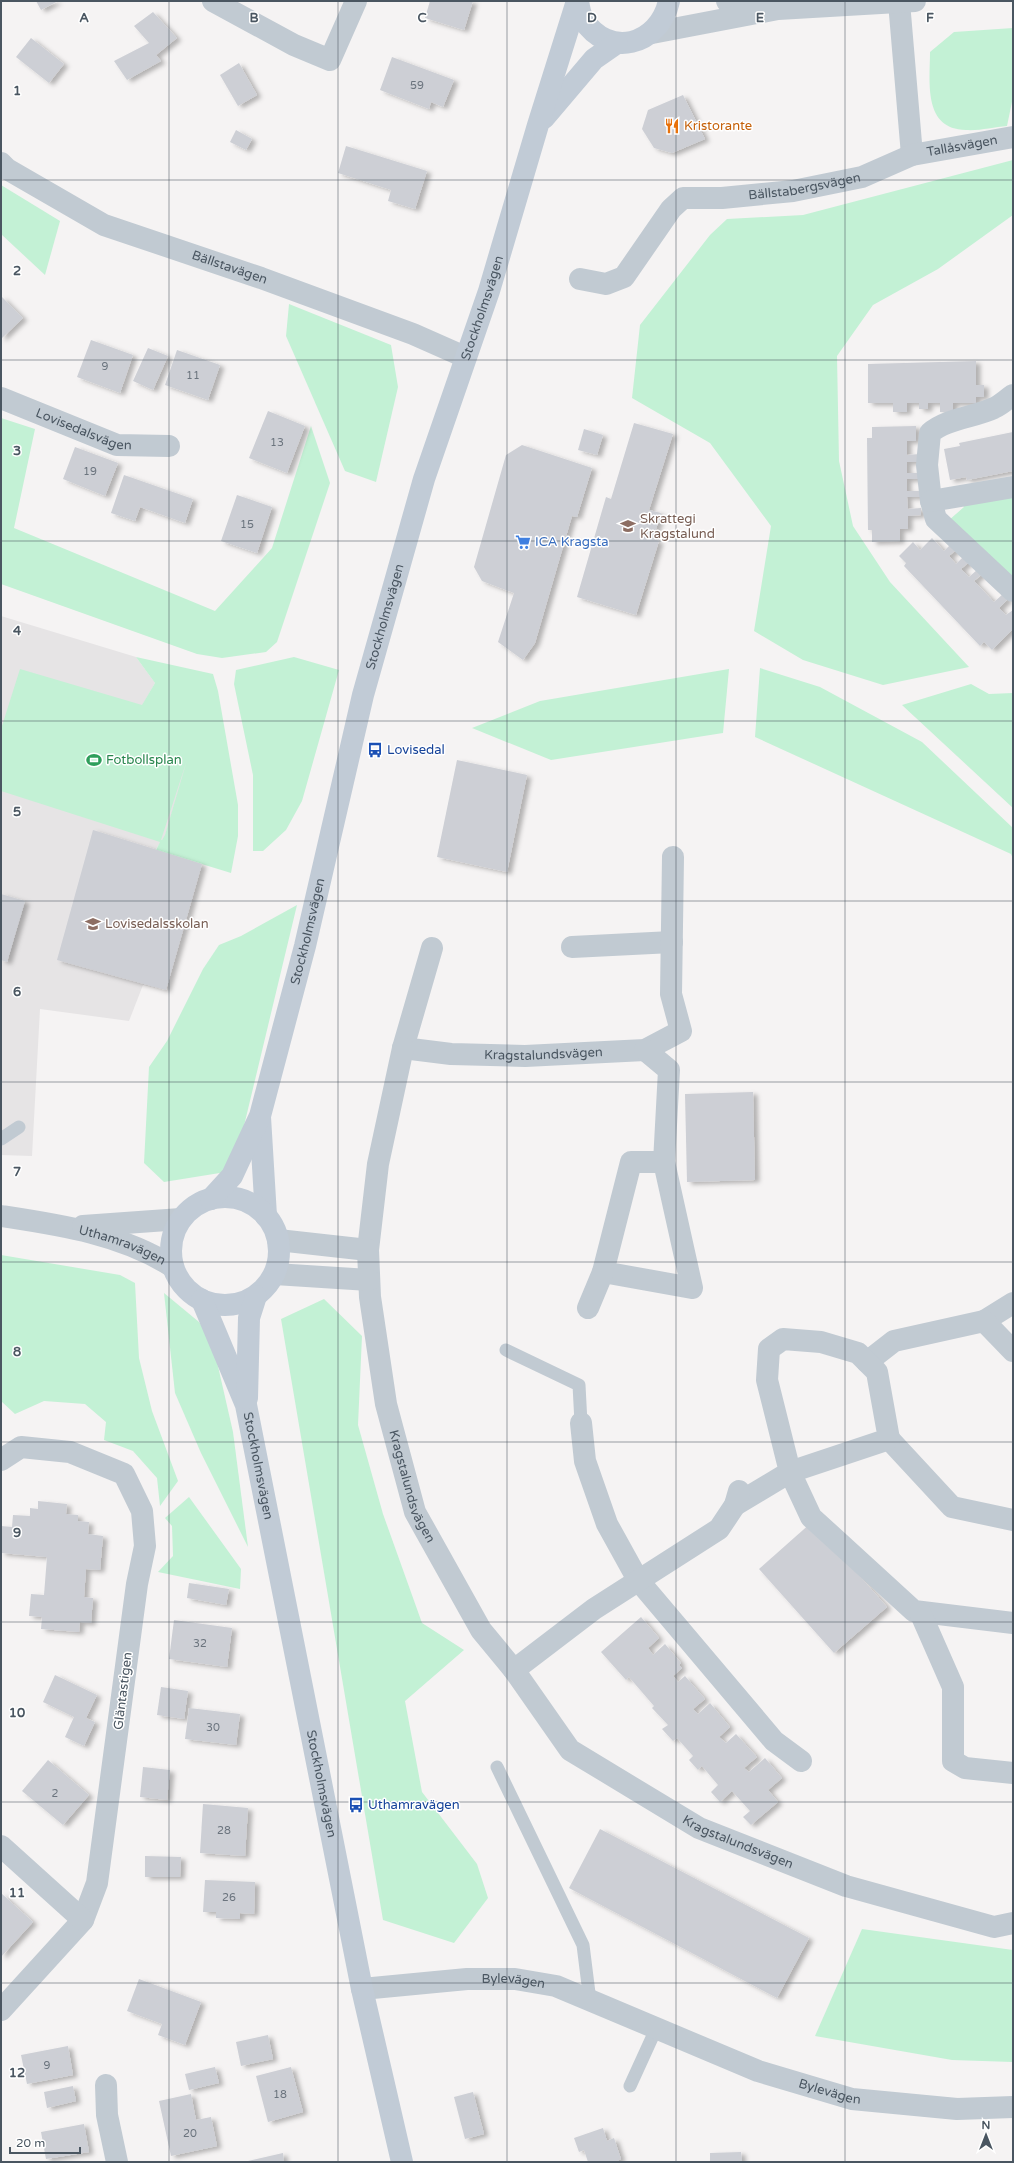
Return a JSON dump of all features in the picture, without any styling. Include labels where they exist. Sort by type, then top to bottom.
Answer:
[{"type":"main road","points":[[577,1],[582,17],[591,30],[602,38],[617,43],[638,41],[652,33],[666,15],[669,1]]},
{"type":"main road","name":"Stockholmsvägen","points":[[211,1199],[232,1176],[260,1116],[305,946],[363,695],[424,479],[489,291],[538,125],[577,1]]},
{"type":"main road","name":"Stockholmsvägen","points":[[538,125],[594,59],[617,43]]},
{"type":"main road","name":"Stockholmsvägen","points":[[260,1116],[266,1216]]},
{"type":"main road","points":[[230,1197],[241,1199],[258,1208],[266,1216],[276,1232],[280,1257],[275,1274],[256,1296],[241,1303],[222,1305],[202,1300],[186,1290],[173,1268],[170,1249],[173,1236],[181,1220],[194,1206],[211,1199],[230,1197]]},
{"type":"main road","name":"Stockholmsvägen","points":[[246,1405],[249,1318],[256,1296]]},
{"type":"main road","name":"Stockholmsvägen","points":[[202,1300],[246,1405],[362,1989],[402,2162]]},
{"type":"street","points":[[213,1],[294,45],[330,60],[356,1]]},
{"type":"street","points":[[727,1],[778,9]]},
{"type":"street","points":[[652,33],[778,9],[907,2],[902,51],[912,155]]},
{"type":"street","name":"Tallåsvägen","points":[[912,155],[1013,137]]},
{"type":"street","name":"Bällstabergsvägen","points":[[580,279],[606,284],[624,277],[672,209],[683,198],[722,198],[793,191],[862,177],[912,155]]},
{"type":"street","name":"Bällstavägen","points":[[1,163],[7,169],[104,225],[261,278],[413,334],[465,357]]},
{"type":"street","points":[[1013,395],[995,408],[960,420],[938,425],[930,433],[927,465],[930,502],[936,519],[1013,591]]},
{"type":"street","name":"Lovisedalsvägen","points":[[1,398],[117,444],[169,446]]},
{"type":"street","points":[[930,502],[1013,486]]},
{"type":"street","points":[[572,947],[672,942],[673,857]]},
{"type":"street","name":"Kragstalundsvägen","points":[[403,1048],[450,1054],[524,1056],[645,1050],[681,1031],[671,994],[672,942]]},
{"type":"street","name":"Kragstalundsvägen","points":[[432,948],[403,1048],[378,1164],[368,1250],[370,1297],[386,1404],[415,1512],[482,1630],[514,1670],[570,1750],[699,1828],[846,1886],[994,1927],[1013,1923]]},
{"type":"street","points":[[603,1272],[692,1288],[664,1162],[669,1070],[645,1050]]},
{"type":"street","points":[[588,1308],[603,1272],[631,1162],[664,1162]]},
{"type":"street","name":"Uthamravägen","points":[[1,1216],[70,1226],[143,1250],[173,1268]]},
{"type":"street","name":"Uthamravägen","points":[[70,1226],[181,1220]]},
{"type":"street","points":[[278,1240],[368,1250]]},
{"type":"street","points":[[275,1274],[369,1280]]},
{"type":"street","points":[[867,1362],[894,1341],[984,1320],[1013,1303]]},
{"type":"street","points":[[984,1320],[1013,1351]]},
{"type":"street","points":[[1013,1520],[952,1507],[889,1439],[877,1372],[858,1352],[821,1342],[782,1339],[770,1349],[767,1380],[790,1472],[811,1517],[914,1611],[1013,1623]]},
{"type":"street","points":[[581,1423],[585,1461],[605,1517],[638,1580],[774,1741],[801,1762]]},
{"type":"street","points":[[514,1670],[594,1609],[719,1528],[737,1497],[790,1472],[889,1439]]},
{"type":"street","name":"Gläntastigen","points":[[1,1460],[21,1447],[70,1452],[124,1474],[142,1511],[145,1546],[137,1584],[98,1883],[83,1920],[1,2010]]},
{"type":"street","points":[[920,1612],[952,1687],[953,1761],[965,1768],[1013,1773]]},
{"type":"street","points":[[1,1846],[83,1920]]},
{"type":"street","name":"Bylevägen","points":[[362,1989],[467,1979],[515,1979],[556,1986],[758,2071],[852,2099],[957,2109],[1013,2107]]},
{"type":"street","points":[[106,2085],[107,2115],[117,2162]]},
{"type":"lane","points":[[1,1139],[19,1127]]},
{"type":"lane","points":[[506,1350],[579,1385],[581,1423]]},
{"type":"lane","points":[[496,1767],[583,1945],[590,2001]]},
{"type":"lane","points":[[630,2086],[656,2029]]},
{"type":"shaded area","name":"Lovisedalsskolan","points":[[1,616],[136,657],[155,683],[143,704],[199,722],[165,836],[156,849],[202,864],[166,990],[143,985],[129,1021],[40,1009],[32,1156],[1,1155]]},
{"type":"green space","points":[[1013,28],[1013,97],[1007,126],[966,130],[952,128],[942,122],[936,113],[932,102],[930,90],[930,52],[954,32]]},
{"type":"green space","points":[[1013,160],[1013,215],[938,269],[873,305],[837,356],[839,461],[853,526],[890,582],[969,667],[883,685],[803,660],[754,631],[771,526],[710,443],[632,398],[640,325],[710,235],[727,219],[803,215]]},
{"type":"green space","points":[[1,185],[60,221],[45,275],[1,234]]},
{"type":"green space","points":[[289,304],[391,345],[398,387],[376,482],[345,471],[286,336]]},
{"type":"green space","points":[[1,418],[35,429],[14,528],[215,611],[272,548],[311,426],[330,483],[277,642],[266,652],[222,658],[197,654],[1,584]]},
{"type":"green space","points":[[1013,494],[1013,575],[1010,576],[948,521],[964,507],[959,500]]},
{"type":"green space","name":"Fotbollsplan","points":[[136,657],[213,674],[218,691],[238,805],[238,836],[231,873],[156,850],[160,842],[1,791],[1,729],[20,669],[142,705],[155,683]],"holes":[[[187,760],[165,835],[161,840]]]},
{"type":"green space","points":[[294,657],[339,670],[302,801],[286,830],[263,851],[253,851],[253,775],[234,684],[236,670]]},
{"type":"green space","points":[[760,668],[820,687],[922,742],[1013,828],[1013,859],[1011,854],[755,737]]},
{"type":"green space","points":[[729,669],[723,733],[551,760],[472,728],[540,701]]},
{"type":"green space","points":[[971,684],[989,694],[1013,693],[1013,808],[902,705]]},
{"type":"green space","points":[[297,905],[237,1155],[226,1172],[164,1182],[144,1163],[149,1067],[167,1041],[203,969],[219,945],[241,936]]},
{"type":"green space","points":[[1,1255],[120,1275],[135,1283],[139,1358],[152,1411],[178,1481],[160,1506],[157,1478],[133,1451],[104,1440],[106,1422],[85,1404],[44,1401],[15,1414],[1,1401]]},
{"type":"green space","points":[[164,1293],[199,1322],[212,1340],[233,1432],[248,1547],[201,1453],[175,1393]]},
{"type":"green space","points":[[324,1299],[362,1336],[358,1425],[383,1514],[422,1623],[464,1650],[405,1701],[422,1792],[477,1864],[488,1898],[454,1943],[383,1920],[281,1319]]},
{"type":"green space","points":[[189,1497],[241,1569],[240,1589],[158,1572],[173,1556],[172,1526],[165,1518]]},
{"type":"green space","points":[[862,1929],[1013,1950],[1013,2062],[952,2060],[815,2036]]},
{"type":"building","points":[[36,1],[58,1],[41,10]]},
{"type":"building","points":[[430,1],[473,1],[464,30],[425,18]]},
{"type":"building","points":[[153,12],[177,38],[156,55],[161,61],[127,80],[114,61],[149,43],[134,26]]},
{"type":"building","points":[[31,38],[64,64],[49,83],[16,57]]},
{"type":"building","points":[[392,57],[454,80],[443,107],[431,102],[429,109],[380,90]]},
{"type":"building","points":[[239,63],[257,95],[238,106],[220,75]]},
{"type":"building","points":[[683,95],[705,139],[672,153],[654,148],[642,129],[648,110]]},
{"type":"building","points":[[236,130],[252,139],[246,150],[230,142]]},
{"type":"building","points":[[346,146],[427,171],[415,209],[388,201],[391,190],[338,173]]},
{"type":"building","points":[[1,296],[23,318],[1,339]]},
{"type":"building","points":[[91,340],[133,355],[120,393],[77,377]]},
{"type":"building","points":[[148,348],[168,356],[153,390],[133,381]]},
{"type":"building","points":[[177,350],[220,365],[208,400],[165,385]]},
{"type":"building","points":[[976,361],[976,385],[984,385],[984,397],[976,397],[976,403],[953,403],[953,412],[940,412],[940,403],[928,403],[928,409],[919,409],[919,403],[907,403],[907,412],[893,412],[893,403],[868,403],[868,364]]},
{"type":"building","points":[[268,411],[305,426],[287,473],[249,458]]},
{"type":"building","name":"Skrattegi Kragstalund","points":[[634,423],[673,434],[649,510],[661,513],[653,539],[659,541],[636,615],[577,597],[606,497],[611,499]]},
{"type":"building","points":[[916,426],[916,441],[907,441],[907,455],[920,454],[920,462],[907,462],[907,473],[920,473],[920,479],[907,479],[907,491],[921,491],[921,497],[907,497],[908,509],[921,508],[921,515],[908,516],[908,529],[900,529],[900,541],[872,542],[872,530],[868,530],[867,438],[872,438],[872,427]]},
{"type":"building","points":[[584,429],[603,435],[597,455],[578,450]]},
{"type":"building","points":[[1013,432],[1013,471],[967,480],[966,477],[950,480],[944,449],[960,446],[959,443]]},
{"type":"building","name":"ICA Kragsta","points":[[522,445],[592,468],[577,517],[572,516],[535,643],[523,660],[498,642],[514,593],[482,581],[474,567],[506,455]]},
{"type":"building","points":[[75,447],[118,463],[105,496],[63,479]]},
{"type":"building","points":[[124,475],[193,499],[185,523],[140,507],[135,521],[111,513]]},
{"type":"building","points":[[237,495],[272,507],[257,553],[221,541]]},
{"type":"building","points":[[932,538],[944,551],[953,542],[958,548],[949,556],[956,564],[965,555],[970,561],[961,569],[969,577],[978,569],[983,573],[974,581],[994,602],[1003,594],[1008,599],[999,608],[1006,615],[1013,610],[1013,629],[992,650],[984,642],[980,646],[904,566],[906,563],[899,556],[913,542],[920,550]]},
{"type":"building","points":[[457,760],[527,775],[507,872],[437,857]]},
{"type":"building","points":[[93,830],[202,864],[166,990],[57,960]]},
{"type":"building","points":[[1,894],[25,901],[7,962],[1,960]]},
{"type":"building","points":[[753,1092],[755,1180],[687,1182],[685,1094]]},
{"type":"building","points":[[38,1501],[67,1504],[66,1514],[78,1515],[78,1521],[89,1522],[88,1534],[103,1536],[100,1570],[86,1569],[84,1597],[93,1598],[91,1623],[80,1622],[79,1632],[41,1629],[42,1617],[29,1616],[31,1594],[44,1595],[47,1557],[1,1553],[1,1526],[12,1527],[13,1515],[30,1516],[30,1508],[38,1509]]},
{"type":"building","points":[[812,1522],[887,1607],[834,1653],[759,1569]]},
{"type":"building","points":[[189,1583],[229,1589],[226,1605],[187,1598]]},
{"type":"building","points":[[641,1617],[659,1638],[648,1648],[653,1655],[665,1644],[681,1663],[679,1665],[682,1668],[673,1676],[678,1682],[685,1676],[705,1699],[693,1709],[698,1714],[710,1703],[730,1727],[719,1737],[726,1743],[736,1734],[757,1757],[744,1768],[749,1772],[765,1758],[782,1778],[768,1790],[778,1802],[751,1825],[743,1817],[750,1811],[732,1791],[720,1802],[711,1792],[718,1785],[702,1766],[698,1770],[689,1760],[693,1756],[677,1738],[673,1741],[662,1729],[668,1725],[652,1708],[654,1706],[629,1677],[626,1680],[601,1652]]},
{"type":"building","points":[[174,1620],[232,1628],[227,1667],[169,1659]]},
{"type":"building","points":[[55,1675],[97,1695],[86,1718],[95,1722],[84,1746],[65,1737],[74,1717],[43,1702]]},
{"type":"building","points":[[161,1687],[188,1691],[184,1719],[157,1715]]},
{"type":"building","points":[[189,1708],[240,1714],[236,1745],[185,1739]]},
{"type":"building","points":[[48,1760],[89,1795],[63,1825],[22,1791]]},
{"type":"building","points":[[143,1767],[170,1770],[167,1800],[140,1797]]},
{"type":"building","points":[[203,1804],[248,1808],[245,1856],[200,1853]]},
{"type":"building","points":[[600,1829],[809,1938],[777,1998],[569,1888]]},
{"type":"building","points":[[145,1856],[181,1857],[180,1877],[145,1877]]},
{"type":"building","points":[[205,1880],[255,1882],[254,1914],[240,1913],[240,1919],[216,1918],[216,1912],[203,1912]]},
{"type":"building","points":[[1,1893],[33,1922],[1,1957]]},
{"type":"building","points":[[139,1979],[201,2002],[185,2045],[158,2035],[162,2024],[127,2011]]},
{"type":"building","points":[[268,2035],[273,2059],[241,2066],[236,2042]]},
{"type":"building","points":[[68,2046],[73,2075],[27,2084],[21,2055]]},
{"type":"building","points":[[215,2067],[219,2083],[189,2090],[185,2074]]},
{"type":"building","points":[[291,2067],[303,2112],[268,2122],[256,2076]]},
{"type":"building","points":[[73,2086],[76,2101],[47,2108],[44,2092]]},
{"type":"building","points":[[473,2092],[484,2134],[465,2139],[454,2097]]},
{"type":"building","points":[[191,2094],[196,2120],[211,2117],[217,2146],[171,2156],[159,2101]]},
{"type":"building","points":[[84,2124],[89,2152],[46,2159],[41,2132]]},
{"type":"building","points":[[603,2128],[607,2141],[614,2138],[621,2159],[615,2162],[588,2162],[584,2150],[579,2152],[574,2138]]},
{"type":"building","points":[[741,2152],[742,2162],[710,2162],[710,2153]]},
{"type":"building","points":[[283,2153],[284,2162],[248,2161]]},
{"type":"place","name":"Kristorante","points":[[672,126]]},
{"type":"place","name":"Skrattegi Kragstalund","points":[[628,526]]},
{"type":"place","name":"ICA Kragsta","points":[[523,542]]},
{"type":"place","name":"Lovisedal","points":[[375,750]]},
{"type":"place","name":"Fotbollsplan","points":[[94,760]]},
{"type":"place","name":"Lovisedalsskolan","points":[[93,924]]},
{"type":"place","name":"Uthamravägen","points":[[356,1805]]}]
